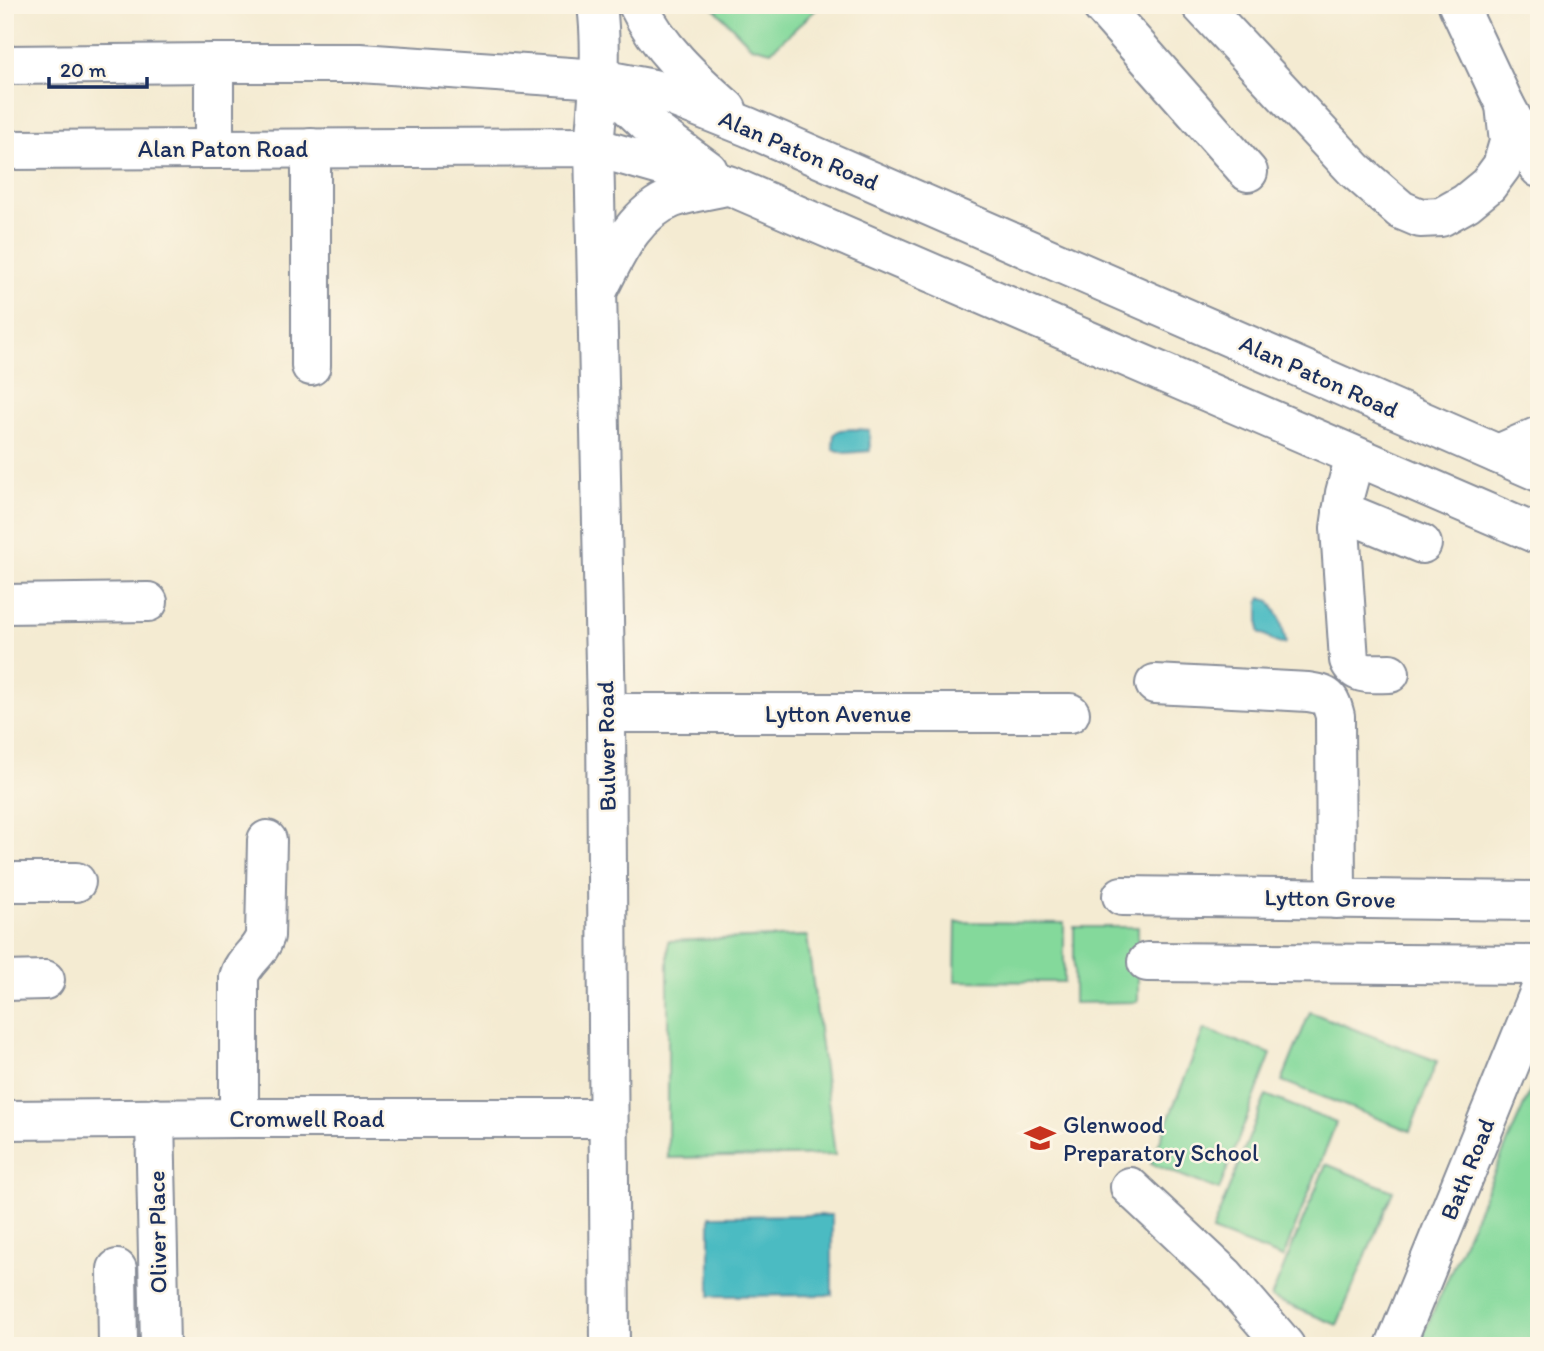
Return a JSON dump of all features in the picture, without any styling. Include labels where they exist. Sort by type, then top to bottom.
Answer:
[{"type":"street","name":"Bulwer Road","points":[[597,5],[601,33],[594,147],[606,713],[610,1346]]},
{"type":"street","points":[[638,5],[669,52],[698,84],[748,127]]},
{"type":"street","points":[[1101,5],[1248,172]]},
{"type":"street","points":[[1201,5],[1355,170],[1401,210],[1420,218],[1441,216],[1466,204],[1488,185],[1502,166],[1509,142],[1505,105]]},
{"type":"street","points":[[1458,5],[1505,105],[1539,168]]},
{"type":"street","points":[[214,63],[214,148]]},
{"type":"street","name":"Alan Paton Road","points":[[5,65],[360,64],[600,79],[653,89],[748,127],[1539,472]]},
{"type":"street","points":[[600,79],[655,131],[729,186]]},
{"type":"street","name":"Alan Paton Road","points":[[5,150],[594,147],[729,186],[1539,535]]},
{"type":"street","points":[[310,366],[312,148]]},
{"type":"street","points":[[597,291],[619,248],[635,225],[654,209],[673,198],[729,186]]},
{"type":"street","points":[[1498,454],[1539,436]]},
{"type":"street","points":[[1355,456],[1340,528],[1349,660],[1353,668],[1362,673],[1390,673]]},
{"type":"street","points":[[1342,511],[1422,544]]},
{"type":"street","points":[[5,604],[148,602]]},
{"type":"street","points":[[1155,684],[1308,692],[1324,694],[1330,700],[1335,716],[1336,899]]},
{"type":"street","name":"Lytton Avenue","points":[[606,713],[1070,713]]},
{"type":"street","points":[[239,1118],[239,977],[244,965],[258,950],[265,936],[267,840]]},
{"type":"street","points":[[5,882],[76,882]]},
{"type":"street","name":"Lytton Grove","points":[[1122,896],[1539,901]]},
{"type":"street","points":[[1147,962],[1539,965]]},
{"type":"street","points":[[5,981],[45,981]]},
{"type":"street","name":"Bath Road","points":[[1395,1346],[1539,993]]},
{"type":"street","name":"Oliver Place","points":[[155,1118],[160,1346]]},
{"type":"street","name":"Cromwell Road","points":[[5,1120],[608,1118]]},
{"type":"street","points":[[1130,1187],[1224,1275],[1285,1346]]},
{"type":"street","points":[[117,1269],[118,1346]]},
{"type":"green space","points":[[711,5],[821,5],[771,51],[751,46]]},
{"type":"green space","points":[[956,922],[1064,923],[1064,982],[955,981]]},
{"type":"green space","points":[[1074,927],[1138,927],[1138,1002],[1074,1003]]},
{"type":"green space","points":[[807,936],[835,1155],[668,1158],[668,941]]},
{"type":"green space","points":[[1310,1012],[1437,1061],[1410,1131],[1282,1081]]},
{"type":"green space","points":[[1204,1029],[1271,1054],[1219,1190],[1151,1164]]},
{"type":"green space","points":[[1539,1071],[1539,1346],[1418,1346]]},
{"type":"green space","points":[[1266,1095],[1336,1123],[1283,1258],[1212,1231]]},
{"type":"green space","points":[[1326,1164],[1393,1191],[1337,1325],[1271,1298]]},
{"type":"water","points":[[840,430],[869,430],[870,451],[845,453],[833,449],[834,434]]},
{"type":"water","points":[[1261,598],[1270,601],[1280,618],[1285,644],[1276,642],[1259,631]]},
{"type":"water","points":[[832,1215],[832,1295],[710,1296],[710,1216]]},
{"type":"place","name":"Glenwood Preparatory School","points":[[1040,1138]]}]
